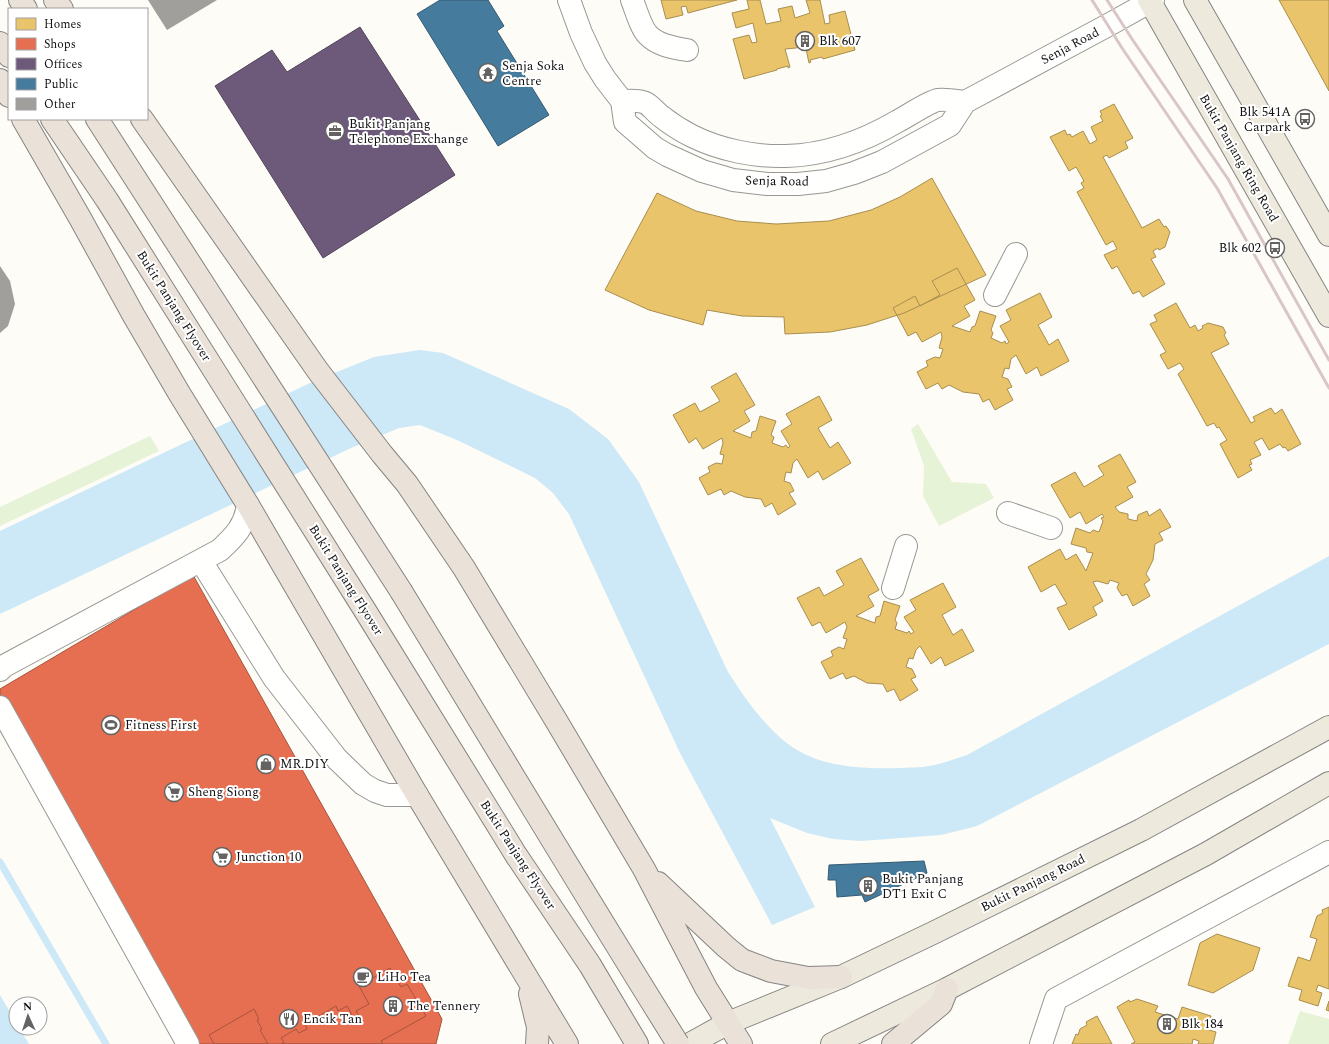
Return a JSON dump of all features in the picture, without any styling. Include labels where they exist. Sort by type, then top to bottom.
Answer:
[{"type":"highway","points":[[55,0],[61,8]]},
{"type":"highway","points":[[0,42],[8,54]]},
{"type":"highway","points":[[0,80],[8,94]]},
{"type":"highway","points":[[23,120],[80,218],[134,316],[247,503],[417,795],[567,1044]]},
{"type":"highway","name":"Bukit Panjang Flyover","points":[[53,120],[106,200],[366,612],[516,855],[590,965],[636,1044]]},
{"type":"highway","points":[[98,120],[400,591],[566,864],[678,1044]]},
{"type":"highway","points":[[143,120],[318,371],[407,484],[464,568],[542,696],[644,869],[706,988],[741,1044]]},
{"type":"highway","points":[[644,869],[726,947],[742,960],[771,971],[808,978],[840,977]]},
{"type":"highway","points":[[525,974],[538,1027],[537,1044]]},
{"type":"highway","points":[[893,1044],[940,1004],[947,989]]},
{"type":"main road","points":[[1195,0],[1329,234]]},
{"type":"main road","name":"Bukit Panjang Ring Road","points":[[1150,1],[1329,316]]},
{"type":"main road","name":"Bukit Panjang Road","points":[[690,1044],[728,1023],[840,977],[935,932],[1141,830],[1329,726]]},
{"type":"main road","points":[[832,1044],[947,989],[1206,854],[1329,783]]},
{"type":"street","points":[[569,0],[581,33],[595,63],[604,79],[622,101],[625,122]]},
{"type":"street","points":[[632,0],[648,35],[664,44],[687,50]]},
{"type":"street","name":"Senja Road","points":[[625,122],[655,148],[702,172],[733,180],[767,184],[798,184],[826,181],[854,173],[882,162],[950,126],[965,102],[1150,1]]},
{"type":"street","name":"Senja Road","points":[[644,102],[678,128],[706,142],[727,149],[750,153],[786,156],[823,151],[862,139],[883,130],[937,100],[965,102]]},
{"type":"street","points":[[622,101],[644,102]]},
{"type":"street","points":[[625,122],[644,102]]},
{"type":"street","points":[[995,295],[1016,254]]},
{"type":"street","points":[[0,670],[4,666],[220,550],[237,534],[247,516],[247,503]]},
{"type":"street","points":[[1008,513],[1051,528]]},
{"type":"street","points":[[893,588],[906,546]]},
{"type":"street","points":[[201,561],[274,678],[337,759],[362,784],[375,791],[387,795],[417,795]]},
{"type":"street","points":[[0,707],[188,1044]]},
{"type":"street","points":[[1041,1044],[1056,999],[1329,852]]},
{"type":"green space","points":[[918,424],[952,482],[986,484],[994,498],[939,526],[923,496],[924,466],[911,429]]},
{"type":"green space","points":[[150,436],[159,451],[0,526],[0,507]]},
{"type":"green space","points":[[1300,1011],[1329,1019],[1329,1044],[1288,1044]]},
{"type":"water","points":[[420,350],[443,353],[569,409],[608,439],[639,482],[728,672],[748,701],[779,737],[800,752],[814,758],[857,767],[902,768],[934,765],[967,755],[1329,556],[1329,644],[977,826],[941,835],[861,841],[833,839],[807,833],[770,818],[815,907],[772,925],[680,753],[569,514],[553,493],[535,478],[457,440],[420,425],[399,428],[351,448],[0,614],[0,531],[312,382],[374,357]]},
{"type":"water","points":[[0,995],[8,1008],[8,1036],[24,1036],[29,1044],[0,1044]]},
{"type":"building: Homes","points":[[661,0],[737,0],[688,13],[686,6],[681,7],[683,15],[666,19]]},
{"type":"building: Homes","name":"Blk 607","points":[[747,0],[760,0],[766,24],[781,21],[778,9],[792,6],[795,18],[810,13],[806,0],[820,0],[825,24],[830,23],[829,15],[845,11],[855,50],[823,59],[822,57],[810,60],[811,62],[809,63],[805,44],[796,48],[785,49],[790,67],[788,68],[788,66],[744,79],[733,39],[749,35],[752,43],[757,42],[753,23],[736,28],[732,13],[749,9]]},
{"type":"building: Homes","points":[[1279,0],[1329,0],[1329,91],[1299,36]]},
{"type":"building: Homes","points":[[1114,104],[1133,138],[1125,142],[1128,148],[1109,158],[1107,155],[1103,157],[1142,228],[1159,219],[1164,227],[1166,226],[1170,232],[1165,247],[1159,250],[1158,248],[1153,251],[1156,257],[1151,259],[1165,284],[1143,297],[1139,291],[1133,294],[1117,266],[1112,269],[1104,255],[1117,249],[1113,241],[1106,245],[1077,192],[1084,188],[1081,183],[1084,181],[1076,167],[1069,171],[1050,137],[1065,130],[1067,135],[1070,134],[1072,137],[1083,131],[1090,144],[1097,140],[1091,127],[1103,121],[1100,116],[1102,115],[1100,111]]},
{"type":"building: Homes","points":[[932,178],[986,275],[904,313],[867,325],[830,332],[785,334],[784,317],[742,316],[707,310],[703,325],[649,310],[605,290],[657,193],[696,211],[737,221],[776,224],[829,221],[871,210],[900,197]]},
{"type":"building: Homes","points":[[957,268],[975,300],[964,306],[970,316],[952,326],[970,332],[972,327],[975,326],[980,311],[996,316],[991,330],[993,333],[991,338],[1002,343],[1005,341],[1006,344],[1009,342],[1000,326],[1011,320],[1006,310],[1040,293],[1052,317],[1038,325],[1049,345],[1058,339],[1069,361],[1041,376],[1037,367],[1026,374],[1016,355],[1011,359],[1009,369],[1005,368],[1002,377],[1008,379],[1012,387],[1007,389],[1013,400],[995,410],[989,399],[983,402],[979,394],[963,392],[949,385],[942,389],[938,383],[926,389],[917,372],[928,366],[926,361],[935,357],[940,358],[943,349],[939,348],[942,337],[941,332],[922,342],[916,332],[908,336],[893,308],[915,296],[920,306],[940,295],[932,281]]},
{"type":"building: Homes","points":[[1176,303],[1190,328],[1195,325],[1198,331],[1203,328],[1202,326],[1208,323],[1223,327],[1226,333],[1224,335],[1229,344],[1211,353],[1251,423],[1255,421],[1253,417],[1271,408],[1275,414],[1282,409],[1301,444],[1288,451],[1280,444],[1269,450],[1262,438],[1254,442],[1261,455],[1250,460],[1252,464],[1249,465],[1252,470],[1238,478],[1220,444],[1227,440],[1219,427],[1217,428],[1214,423],[1207,426],[1178,374],[1184,369],[1180,363],[1168,369],[1160,355],[1166,352],[1150,324],[1157,321],[1154,315]]},
{"type":"building: Homes","points":[[736,373],[755,405],[744,411],[750,421],[733,431],[751,438],[752,432],[756,431],[760,416],[776,421],[771,435],[774,437],[772,443],[783,447],[786,445],[788,448],[790,446],[781,431],[792,424],[786,414],[819,396],[832,420],[818,428],[830,448],[838,442],[851,463],[823,480],[818,471],[808,478],[797,459],[793,463],[791,473],[786,472],[784,481],[790,483],[794,491],[789,493],[796,504],[778,515],[772,503],[765,507],[761,499],[745,497],[731,491],[724,495],[721,489],[708,495],[699,478],[710,472],[708,467],[716,463],[722,464],[724,455],[720,454],[723,443],[722,438],[703,449],[696,438],[689,443],[673,415],[695,403],[700,412],[720,401],[711,387]]},
{"type":"building: Homes","points":[[1120,454],[1136,482],[1127,487],[1133,497],[1115,507],[1119,512],[1128,514],[1128,519],[1137,521],[1138,515],[1147,511],[1149,516],[1160,509],[1171,527],[1159,533],[1163,540],[1155,544],[1153,560],[1146,574],[1150,580],[1144,584],[1150,596],[1133,606],[1127,594],[1122,596],[1117,588],[1119,583],[1110,580],[1108,584],[1097,581],[1093,582],[1103,601],[1093,607],[1097,615],[1069,630],[1057,608],[1067,604],[1055,584],[1041,592],[1028,567],[1060,549],[1066,560],[1076,554],[1086,571],[1093,553],[1087,552],[1086,548],[1071,544],[1076,528],[1090,533],[1093,530],[1099,532],[1103,521],[1101,518],[1104,517],[1102,514],[1086,524],[1080,512],[1070,518],[1051,485],[1075,472],[1084,487],[1104,475],[1098,466]]},
{"type":"building: Homes","points":[[861,558],[879,590],[868,596],[874,606],[856,616],[875,623],[876,617],[880,616],[884,601],[900,606],[895,620],[897,623],[895,629],[907,633],[909,631],[911,634],[914,632],[904,617],[916,610],[910,600],[943,583],[956,607],[942,615],[953,635],[962,629],[974,651],[945,666],[941,657],[931,664],[920,646],[916,650],[913,659],[909,658],[906,667],[912,669],[916,677],[911,679],[918,690],[900,701],[894,689],[887,692],[883,684],[867,683],[854,676],[846,679],[843,673],[830,679],[821,662],[833,656],[831,651],[839,647],[844,649],[847,639],[843,638],[847,627],[845,622],[826,633],[820,622],[812,626],[797,598],[819,587],[824,596],[844,585],[836,571]]},
{"type":"building: Homes","points":[[1329,907],[1329,989],[1318,985],[1316,991],[1322,993],[1318,1006],[1299,1000],[1302,990],[1288,986],[1298,957],[1310,961],[1317,939],[1310,937],[1317,916],[1323,913],[1322,910]]},
{"type":"building: Homes","points":[[1217,934],[1260,948],[1253,970],[1213,993],[1188,985],[1200,943]]},
{"type":"building: Homes","name":"Blk 184","points":[[1137,999],[1158,1006],[1155,1012],[1178,1019],[1182,1007],[1211,1016],[1206,1029],[1216,1032],[1213,1044],[1198,1044],[1199,1041],[1193,1039],[1192,1044],[1131,1044],[1135,1042],[1117,1007],[1129,1000],[1130,1002]]},
{"type":"building: Homes","points":[[1329,1001],[1329,1011],[1326,1010]]},
{"type":"building: Homes","points":[[1097,1016],[1112,1044],[1072,1044],[1076,1034],[1078,1035],[1080,1029],[1087,1025],[1086,1022]]},
{"type":"building: Shops","name":"Junction 10","points":[[193,575],[442,1019],[436,1044],[198,1044],[0,694],[0,689]]},
{"type":"building: Shops","name":"The Tennery","points":[[390,968],[401,987],[407,984],[426,1016],[381,1041],[383,1044],[281,1044],[284,1042],[281,1038],[296,1029],[299,1033],[307,1029],[305,1024],[336,1006],[338,1011],[347,1006],[357,1024],[362,1021],[356,1011],[369,1004],[359,986]]},
{"type":"building: Shops","points":[[254,1009],[259,1019],[257,1020],[262,1029],[260,1030],[268,1044],[214,1044],[209,1035]]},
{"type":"building: Offices","name":"Bukit Panjang Telephone Exchange","points":[[360,27],[455,175],[323,258],[215,86],[272,50],[287,72]]},
{"type":"building: Public","name":"Senja Soka Centre","points":[[440,0],[488,0],[504,26],[497,31],[549,115],[498,146],[417,14]]},
{"type":"building: Public","name":"Bukit Panjang DT1 Exit C","points":[[924,861],[927,873],[865,902],[862,895],[837,897],[836,880],[828,880],[829,865]]},
{"type":"building: Other","points":[[148,0],[217,0],[167,30]]},
{"type":"building: Other","points":[[0,266],[10,281],[15,304],[8,326],[0,333]]},
{"type":"waterway","points":[[0,862],[106,1044]]},
{"type":"railway","points":[[1092,0],[1122,48],[1217,188],[1329,388]]},
{"type":"railway","points":[[1107,0],[1228,179],[1329,360]]},
{"type":"place","name":"Blk 607","points":[[805,41]]},
{"type":"place","name":"Senja Soka Centre","points":[[488,73]]},
{"type":"place","name":"Blk 541A Carpark","points":[[1305,119]]},
{"type":"place","name":"Bukit Panjang Telephone Exchange","points":[[335,131]]},
{"type":"place","name":"Blk 602","points":[[1275,248]]},
{"type":"place","name":"Fitness First","points":[[111,725]]},
{"type":"place","name":"MR.DIY","points":[[266,764]]},
{"type":"place","name":"Sheng Siong","points":[[174,792]]},
{"type":"place","name":"Junction 10","points":[[222,857]]},
{"type":"place","name":"Bukit Panjang DT1 Exit C","points":[[868,886]]},
{"type":"place","name":"LiHo Tea","points":[[363,977]]},
{"type":"place","name":"The Tennery","points":[[393,1006]]},
{"type":"place","name":"Encik Tan","points":[[289,1019]]},
{"type":"place","name":"Blk 184","points":[[1167,1024]]}]
